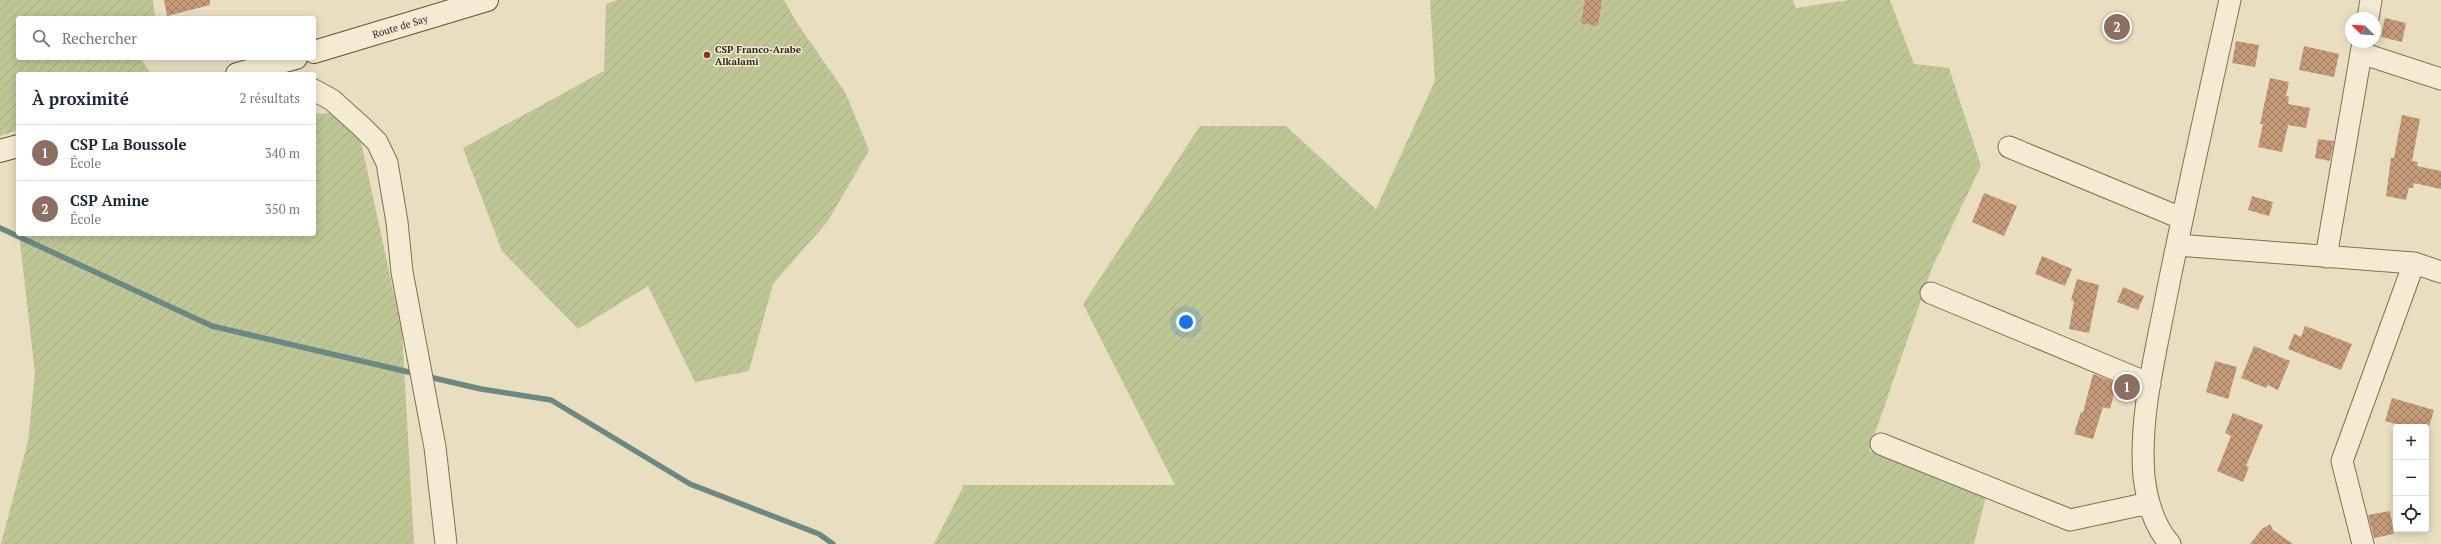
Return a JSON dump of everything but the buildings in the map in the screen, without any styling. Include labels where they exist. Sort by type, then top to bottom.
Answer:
[{"type":"main road","name":"Route de Say","points":[[316,51],[487,0]]},
{"type":"main road","points":[[248,72],[290,64]]},
{"type":"street","points":[[2170,544],[2157,524],[2149,503],[2144,477],[2144,433],[2150,384],[2181,218],[2230,0]]},
{"type":"street","points":[[2369,12],[2371,0]]},
{"type":"street","points":[[2326,257],[2362,48]]},
{"type":"street","points":[[2364,48],[2441,79]]},
{"type":"street","points":[[316,91],[332,100],[377,142],[387,163],[397,222],[402,272],[435,447],[446,544]]},
{"type":"street","points":[[2009,147],[2181,218]]},
{"type":"street","points":[[2177,245],[2432,264],[2342,461],[2363,544]]},
{"type":"street","points":[[1931,293],[2150,384]]},
{"type":"street","points":[[1881,444],[2070,520],[2149,503]]},
{"type":"green space","points":[[0,0],[153,0],[155,16],[16,16],[16,60],[141,60],[150,72],[16,72],[16,131],[0,136]]},
{"type":"green space","points":[[618,0],[784,0],[797,23],[845,92],[869,150],[828,221],[773,284],[749,371],[695,382],[648,286],[578,329],[502,251],[463,148],[604,71],[606,4]]},
{"type":"green space","points":[[1430,0],[1793,0],[1796,8],[1849,0],[1890,0],[1914,64],[1949,68],[1981,166],[1932,268],[1869,451],[1986,496],[1974,544],[934,544],[964,485],[1175,485],[1083,304],[1200,126],[1286,126],[1376,209],[1435,81]]},
{"type":"green space","points":[[332,113],[360,137],[402,331],[414,544],[1,544],[28,441],[35,373],[19,236],[316,236],[316,114]]},
{"type":"waterway","points":[[0,228],[16,235]]},
{"type":"waterway","points":[[17,236],[212,326],[417,374]]},
{"type":"waterway","points":[[425,376],[481,389],[551,400],[690,484],[819,534],[833,544]]},
{"type":"place","name":"CSP Amine","points":[[2117,27]]},
{"type":"place","name":"CSP Franco-Arabe Alkalami","points":[[707,55]]},
{"type":"place","name":"CSP La Boussole","points":[[2127,387]]}]
